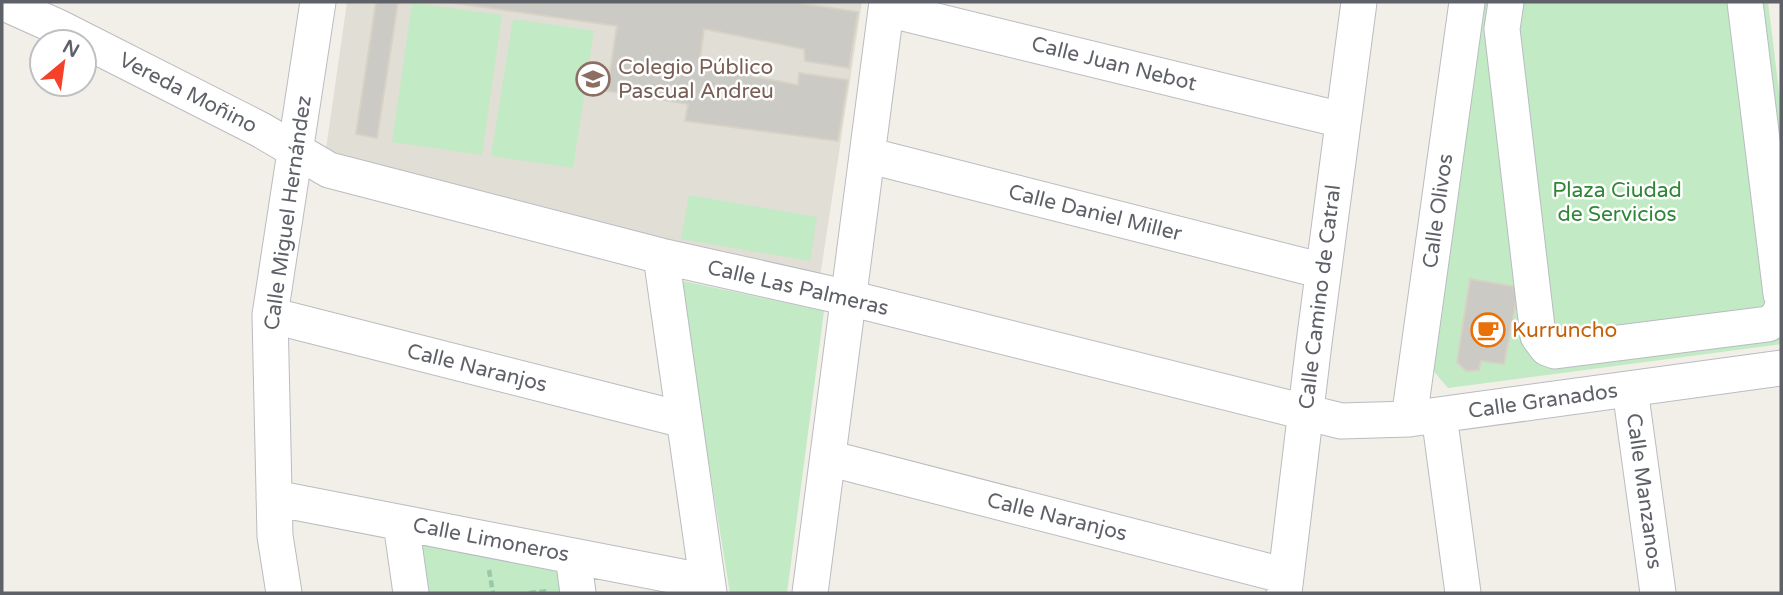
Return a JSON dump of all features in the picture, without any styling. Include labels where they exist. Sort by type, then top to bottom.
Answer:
[{"type":"street","name":"Vereda Moñino","points":[[2,2],[72,34],[250,124],[296,151]]},
{"type":"street","name":"Calle Miguel Hernández","points":[[279,588],[275,536],[270,315],[318,2]]},
{"type":"street","name":"Calle Camino de Catral","points":[[1284,584],[1359,2]]},
{"type":"street","name":"Calle Olivos","points":[[1463,593],[1424,417],[1467,2]]},
{"type":"street","points":[[1506,2],[1502,29],[1538,336],[1541,342],[1555,351],[1768,324],[1777,318],[1781,310]]},
{"type":"street","points":[[1745,2],[1781,294]]},
{"type":"street","name":"Calle Juan Nebot","points":[[887,5],[1342,120]]},
{"type":"street","points":[[810,593],[887,5]]},
{"type":"street","name":"Calle Las Palmeras","points":[[296,151],[329,170],[661,256],[849,298],[1305,413]]},
{"type":"street","name":"Calle Daniel Miller","points":[[867,155],[1323,271]]},
{"type":"street","points":[[661,256],[708,588]]},
{"type":"street","name":"Calle Naranjos","points":[[270,315],[684,420]]},
{"type":"street","name":"Calle Granados","points":[[1305,413],[1341,421],[1424,417],[1781,368]]},
{"type":"street","name":"Calle Manzanos","points":[[1630,389],[1658,593]]},
{"type":"street","name":"Calle Naranjos","points":[[828,458],[1284,584]]},
{"type":"street","name":"Calle Limoneros","points":[[274,498],[573,556],[708,588]]},
{"type":"street","points":[[401,523],[411,593]]},
{"type":"street","points":[[573,556],[578,593]]},
{"type":"shaded area","name":"Colegio Público Pascual Andreu","points":[[347,2],[862,2],[820,277],[325,156]]},
{"type":"green space","name":"Plaza Ciudad de Servicios","points":[[1480,2],[1768,2],[1781,108],[1781,344],[1448,388],[1430,367]]},
{"type":"green space","points":[[412,3],[502,15],[482,155],[392,142]]},
{"type":"green space","points":[[513,19],[594,31],[573,168],[491,156]]},
{"type":"green space","points":[[689,195],[817,217],[810,261],[681,239]]},
{"type":"green space","points":[[679,280],[824,311],[787,593],[730,593]]},
{"type":"green space","points":[[423,535],[553,560],[568,593],[421,593],[413,545]]},
{"type":"building","points":[[376,2],[398,2],[377,138],[356,134]]},
{"type":"building","points":[[447,2],[793,2],[858,12],[849,68],[805,61],[804,49],[704,29],[699,66],[798,85],[799,73],[848,80],[838,141],[685,121],[688,104],[607,91],[617,26]]},
{"type":"building","points":[[1470,279],[1519,287],[1504,364],[1481,361],[1479,370],[1466,371],[1457,362]]},
{"type":"place","name":"Colegio Público Pascual Andreu","points":[[593,79]]},
{"type":"place","name":"Kurruncho","points":[[1488,330]]}]
